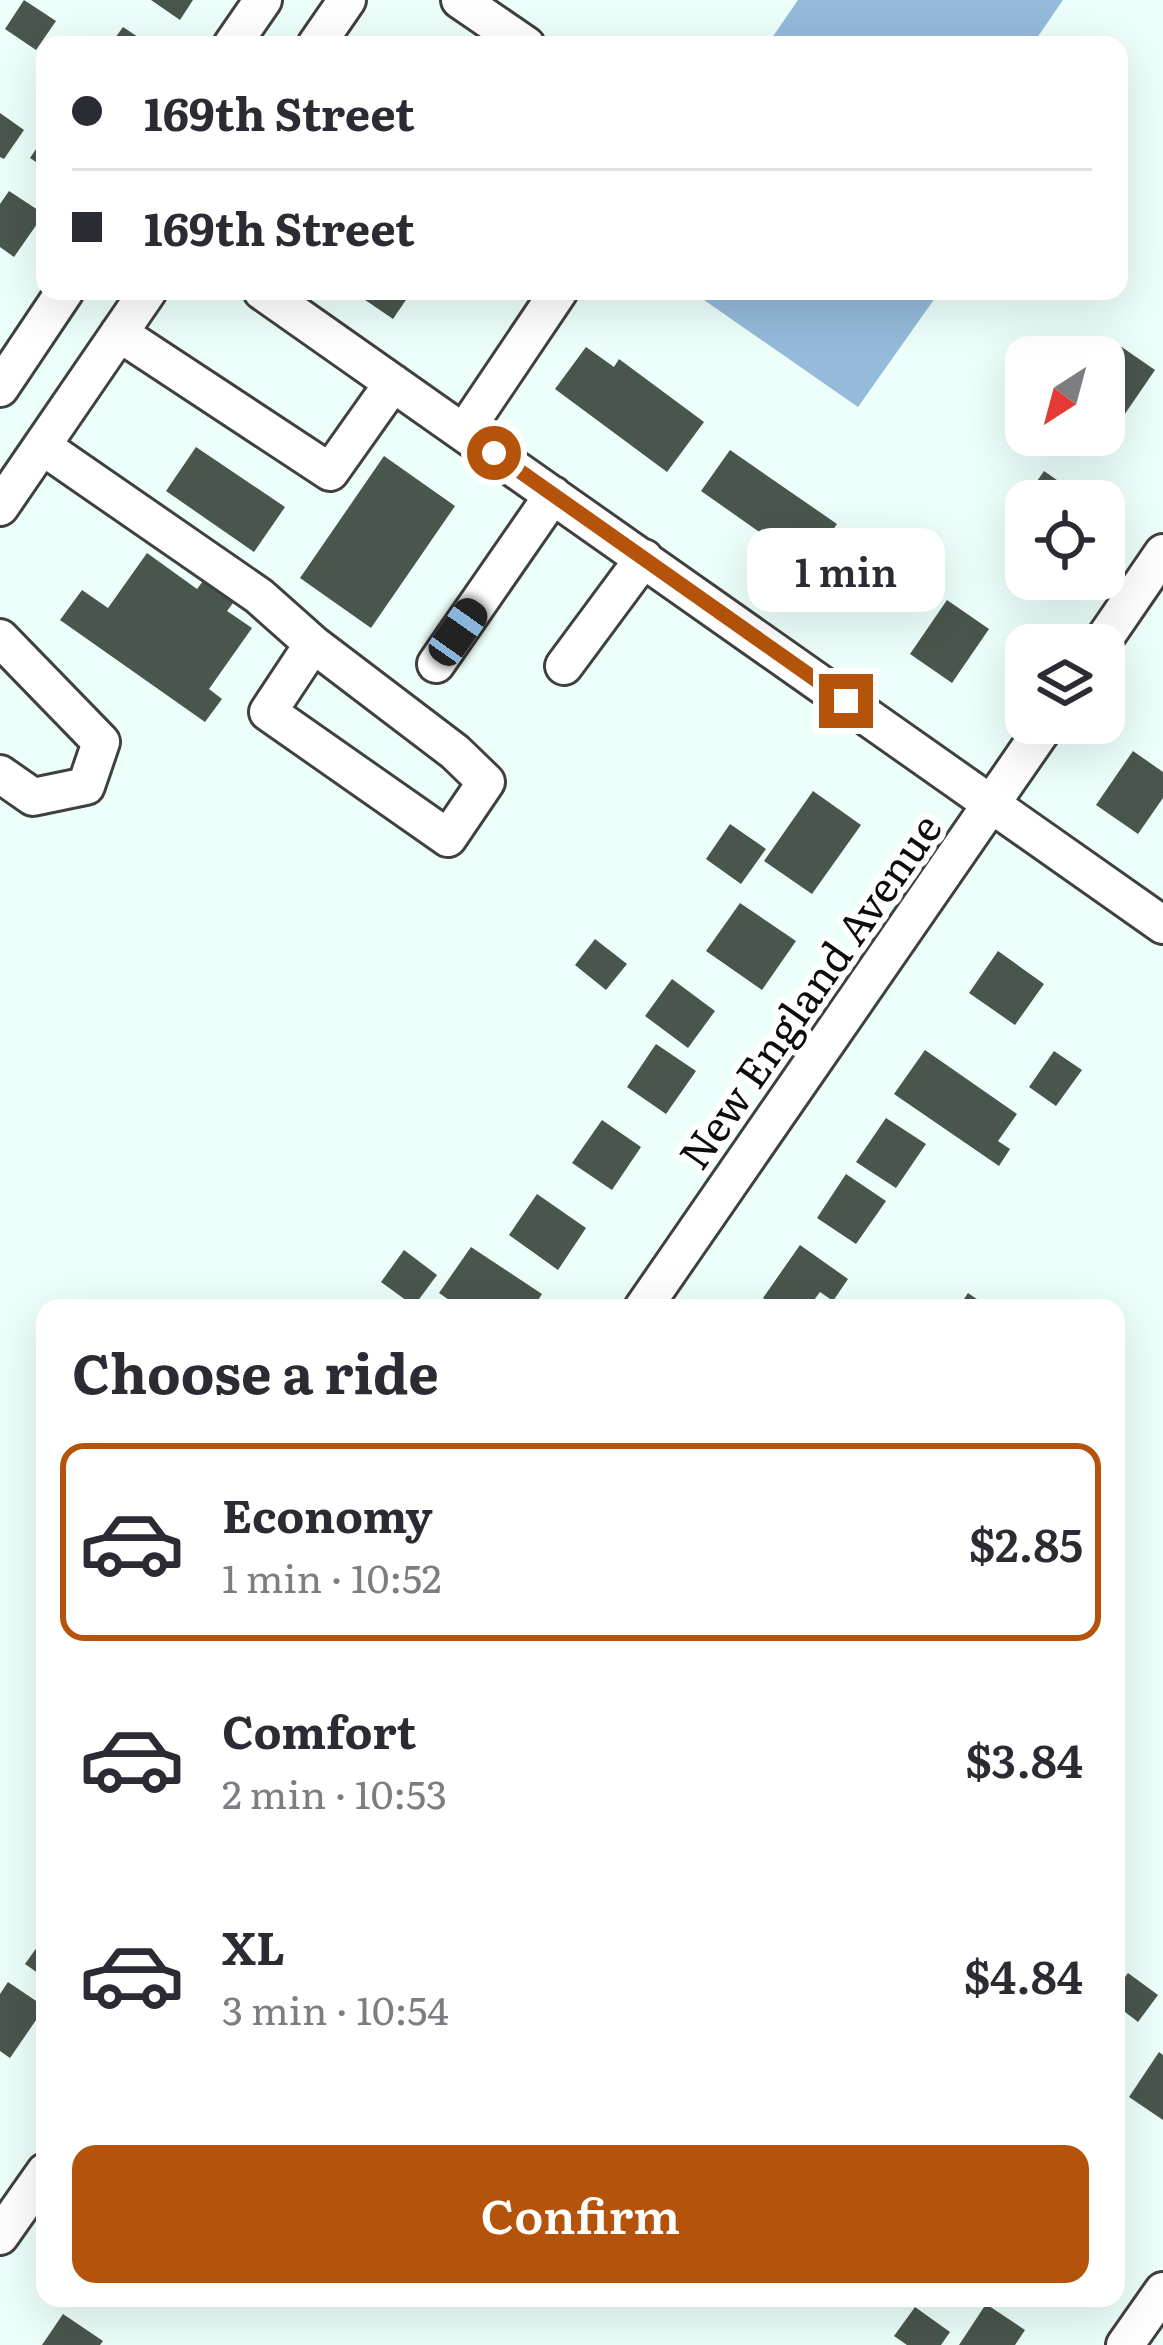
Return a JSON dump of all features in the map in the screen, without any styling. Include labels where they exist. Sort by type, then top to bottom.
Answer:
[{"type":"street","points":[[238,36],[263,0]]},
{"type":"street","points":[[322,36],[347,0]]},
{"type":"street","points":[[460,0],[513,36]]},
{"type":"street","points":[[0,388],[59,300]]},
{"type":"street","points":[[0,507],[142,300]]},
{"type":"street","points":[[275,300],[1163,925]]},
{"type":"street","points":[[464,432],[552,300]]},
{"type":"street","points":[[119,333],[330,472],[393,382]]},
{"type":"street","points":[[42,446],[259,596],[313,644],[455,752],[486,782],[448,838],[268,712],[313,644]]},
{"type":"street","points":[[436,664],[554,495]]},
{"type":"street","points":[[1114,624],[1163,553]]},
{"type":"street","points":[[564,666],[644,558]]},
{"type":"street","points":[[0,638],[100,742],[86,786],[33,797],[0,774]]},
{"type":"street","name":"New England Avenue","points":[[649,1299],[1032,744]]},
{"type":"street","points":[[0,2236],[36,2184]]},
{"type":"street","points":[[1125,2345],[1163,2291]]},
{"type":"shaded area","points":[[798,0],[1063,0],[1038,36],[773,36]]},
{"type":"shaded area","points":[[704,300],[934,300],[858,407]]},
{"type":"building","points":[[24,0],[56,21],[46,36],[36,36],[36,50],[5,29]]},
{"type":"building","points":[[151,0],[193,0],[180,20]]},
{"type":"building","points":[[0,113],[24,130],[4,159],[0,157]]},
{"type":"building","points":[[9,191],[36,209],[36,225],[14,257],[0,247],[0,204]]},
{"type":"building","points":[[365,300],[406,300],[393,319]]},
{"type":"building","points":[[586,347],[614,367],[619,359],[704,422],[667,472],[555,389]]},
{"type":"building","points":[[1125,349],[1155,370],[1125,414]]},
{"type":"building","points":[[196,447],[285,507],[254,552],[166,491]]},
{"type":"building","points":[[730,450],[837,524],[808,566],[701,491]]},
{"type":"building","points":[[384,456],[455,506],[371,628],[300,578]]},
{"type":"building","points":[[147,553],[197,589],[206,577],[236,599],[227,611],[252,628],[209,689],[222,699],[205,722],[60,620],[82,590],[108,608]]},
{"type":"building","points":[[947,600],[989,629],[952,683],[910,654]]},
{"type":"building","points":[[1133,751],[1163,772],[1163,798],[1138,834],[1096,805]]},
{"type":"building","points":[[813,791],[861,825],[812,894],[764,861]]},
{"type":"building","points":[[730,824],[766,849],[741,884],[706,859]]},
{"type":"building","points":[[740,903],[796,941],[762,990],[706,951]]},
{"type":"building","points":[[595,939],[627,964],[606,990],[575,965]]},
{"type":"building","points":[[998,951],[1044,984],[1015,1025],[969,993]]},
{"type":"building","points":[[672,979],[715,1011],[688,1048],[645,1016]]},
{"type":"building","points":[[656,1044],[696,1071],[666,1114],[627,1087]]},
{"type":"building","points":[[925,1050],[1017,1114],[998,1141],[1010,1149],[999,1166],[894,1094]]},
{"type":"building","points":[[1054,1051],[1082,1070],[1056,1106],[1029,1087]]},
{"type":"building","points":[[886,1118],[926,1144],[896,1188],[856,1162]]},
{"type":"building","points":[[602,1120],[641,1147],[612,1190],[572,1163]]},
{"type":"building","points":[[846,1174],[886,1201],[856,1244],[817,1218]]},
{"type":"building","points":[[537,1194],[586,1228],[558,1270],[509,1235]]},
{"type":"building","points":[[800,1245],[848,1279],[834,1299],[820,1292],[815,1299],[763,1298]]},
{"type":"building","points":[[471,1247],[542,1294],[539,1299],[448,1299],[439,1293]]},
{"type":"building","points":[[404,1250],[437,1275],[419,1299],[404,1299],[381,1282]]},
{"type":"building","points":[[36,1949],[36,1972],[25,1964]]},
{"type":"building","points":[[1128,1973],[1158,1995],[1138,2022],[1125,2012]]},
{"type":"building","points":[[8,1982],[36,2001],[36,2020],[10,2058],[0,2051],[0,1994]]},
{"type":"building","points":[[1159,2052],[1163,2055],[1163,2120],[1129,2097]]},
{"type":"building","points":[[915,2307],[950,2332],[941,2345],[907,2345],[894,2336]]},
{"type":"building","points":[[984,2307],[1025,2330],[1015,2345],[959,2345]]},
{"type":"building","points":[[63,2314],[103,2341],[100,2345],[42,2345]]},
{"type":"route","points":[[494,453],[846,701]]}]
